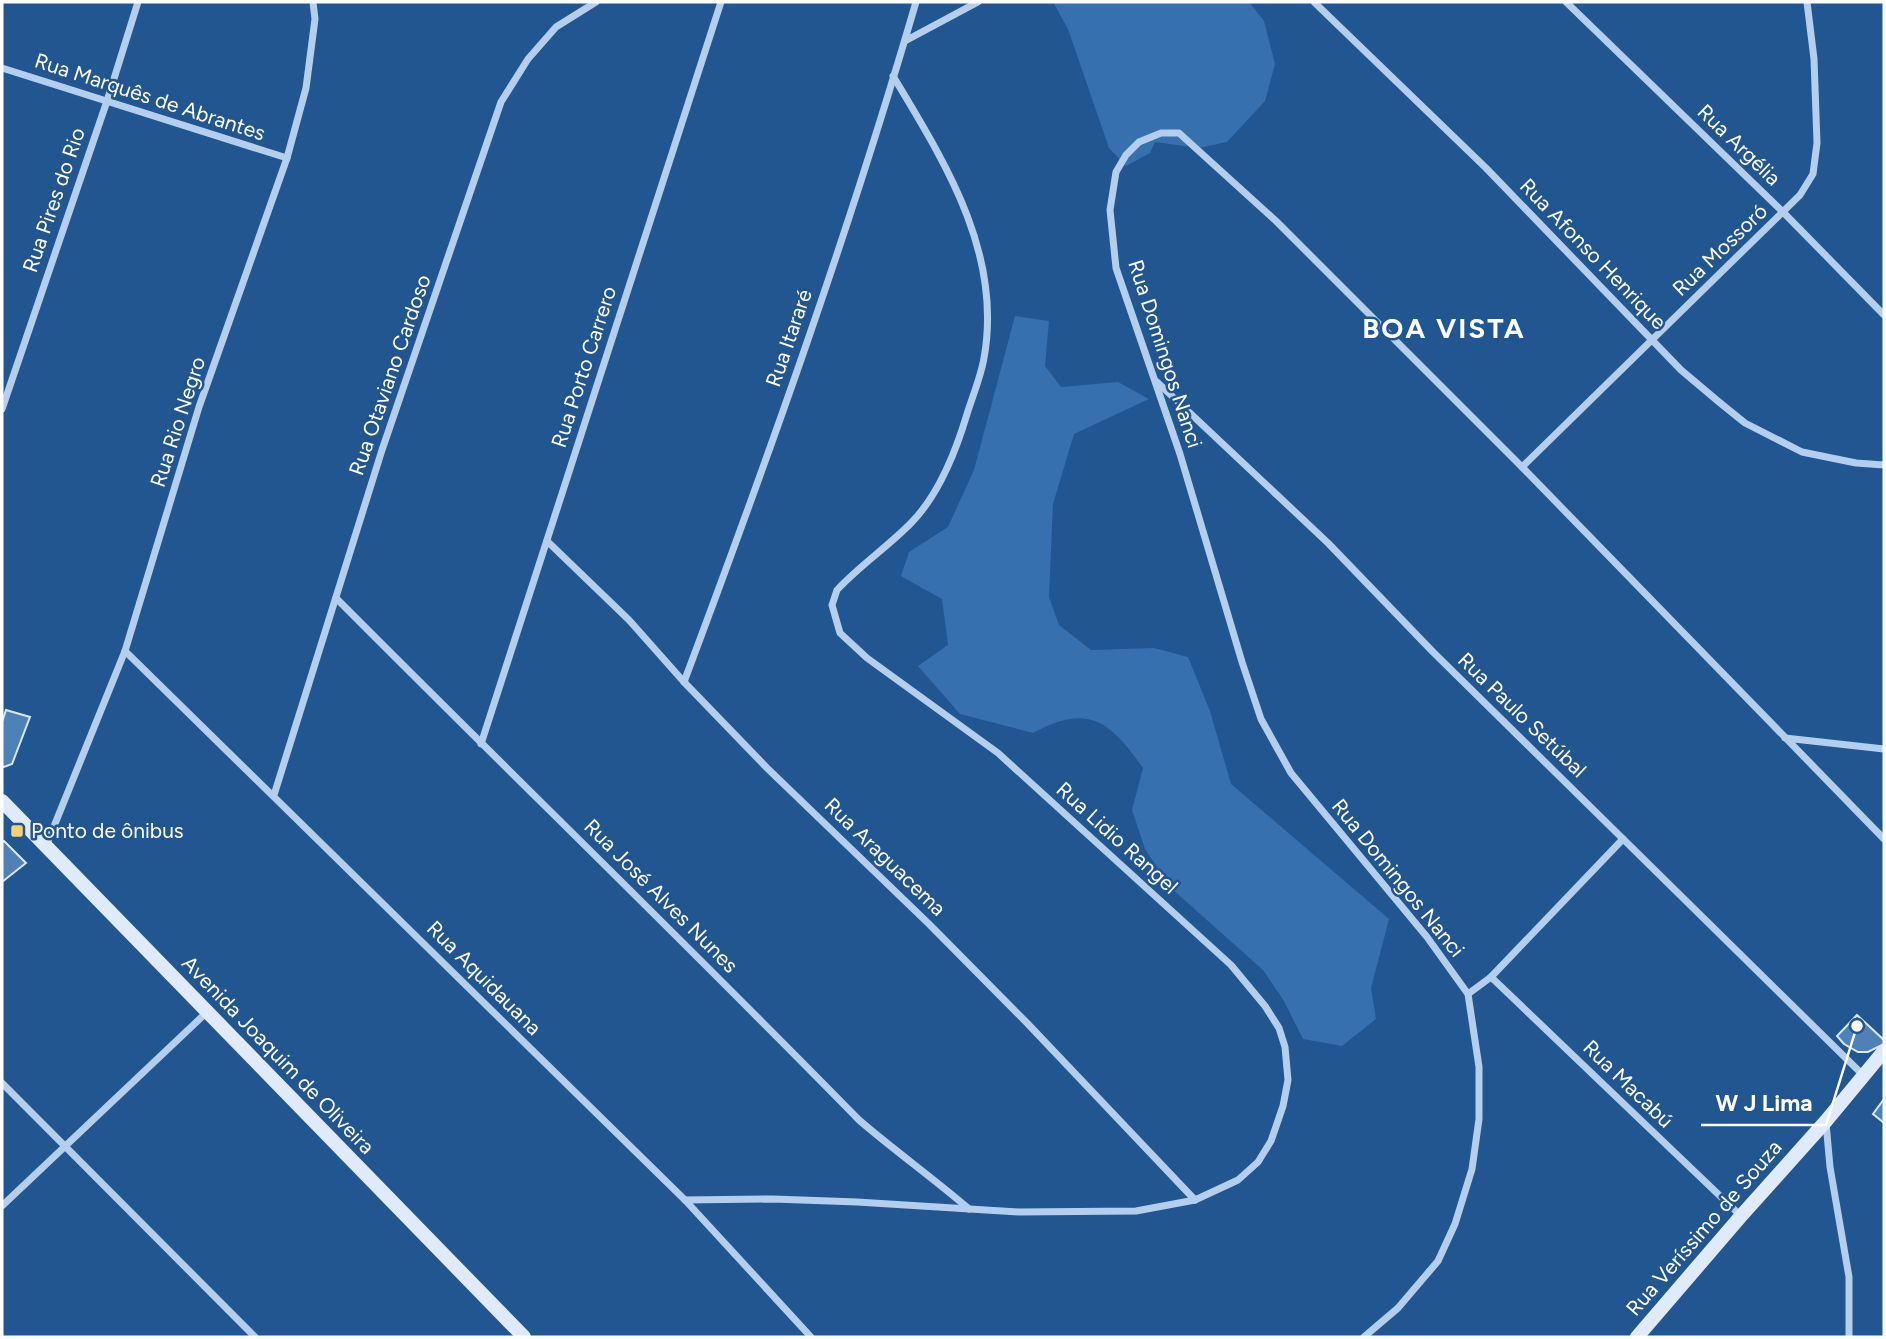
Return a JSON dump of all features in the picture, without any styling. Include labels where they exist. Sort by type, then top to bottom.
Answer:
[{"type":"main road","name":"Avenida Joaquim de Oliveira","points":[[2,801],[524,1337]]},
{"type":"main road","name":"Rua Veríssimo de Souza","points":[[1637,1337],[1884,1051]]},
{"type":"street","name":"Rua Pires do Rio","points":[[2,410],[138,2]]},
{"type":"street","name":"Rua Rio Negro","points":[[45,846],[125,651],[200,407],[287,159],[306,88],[315,19],[313,2]]},
{"type":"street","name":"Rua Otaviano Cardoso","points":[[274,795],[382,450],[501,102],[528,59],[556,27],[596,2]]},
{"type":"street","name":"Rua Porto Carrero","points":[[481,744],[721,2]]},
{"type":"street","name":"Rua Itararé","points":[[684,682],[788,398],[916,2]]},
{"type":"street","name":"Rua Afonso Henrique","points":[[1314,2],[1486,168],[1681,370],[1745,423],[1802,452],[1884,466]]},
{"type":"street","name":"Rua Argélia","points":[[1566,2],[1784,213],[1884,315]]},
{"type":"street","name":"Rua Mossoró","points":[[1522,467],[1784,213],[1813,174],[1817,142],[1814,59],[1807,2]]},
{"type":"street","points":[[905,41],[974,3]]},
{"type":"street","name":"Rua Marquês de Abrantes","points":[[2,68],[287,159]]},
{"type":"street","name":"Rua Lidio Rangel","points":[[685,1200],[797,1200],[1018,1212],[1136,1211],[1195,1200],[1238,1180],[1258,1162],[1271,1142],[1288,1080],[1285,1047],[1279,1028],[1265,1006],[1231,965],[998,753],[867,658],[840,633],[832,605],[837,590],[913,522],[934,492],[957,447],[984,358],[986,277],[972,228],[946,168],[893,76]]},
{"type":"street","name":"Rua Domingos Nanci","points":[[1364,1337],[1398,1308],[1438,1261],[1455,1224],[1469,1180],[1479,1119],[1479,1067],[1468,994],[1427,937],[1292,774],[1261,719],[1156,381],[1116,268],[1110,210],[1116,172],[1126,155],[1139,142],[1161,133],[1179,133],[1276,221],[1522,467],[1884,839]]},
{"type":"street","name":"Rua Paulo Setúbal","points":[[1156,381],[1328,543],[1433,652],[1863,1075]]},
{"type":"street","name":"Rua Araguacema","points":[[547,541],[629,620],[767,768],[1020,1015],[1195,1200]]},
{"type":"street","name":"Rua José Alves Nunes","points":[[336,598],[859,1120],[970,1209]]},
{"type":"street","name":"Rua Aquidauana","points":[[125,651],[685,1200],[811,1337]]},
{"type":"street","points":[[1785,738],[1884,749]]},
{"type":"street","points":[[1468,994],[1491,977],[1623,839]]},
{"type":"street","name":"Rua Macabú","points":[[1491,977],[1741,1216]]},
{"type":"street","points":[[2,1206],[208,1011]]},
{"type":"street","points":[[2,1083],[255,1337]]},
{"type":"street","points":[[1826,1121],[1830,1167],[1850,1277],[1849,1337]]},
{"type":"shaded area","points":[[1053,2],[1249,2],[1264,21],[1275,64],[1265,101],[1227,142],[1199,148],[1155,142],[1150,153],[1126,166],[1109,148],[1068,29]]},
{"type":"shaded area","points":[[1015,316],[1049,321],[1045,366],[1061,387],[1118,382],[1149,399],[1074,434],[1053,504],[1049,597],[1059,625],[1091,650],[1154,648],[1188,657],[1210,711],[1231,784],[1389,919],[1371,988],[1376,1019],[1342,1046],[1303,1039],[1284,1001],[1263,970],[1171,888],[1145,849],[1132,810],[1143,768],[1120,738],[1108,728],[1083,718],[1052,724],[1033,733],[960,714],[918,666],[948,645],[942,599],[901,576],[909,552],[948,527],[974,470]]},
{"type":"building","points":[[6,710],[30,717],[12,764],[4,767],[2,722]]},
{"type":"building","points":[[2,842],[26,863],[2,882]]},
{"type":"building","points":[[1857,1015],[1884,1040],[1884,1044],[1868,1052],[1858,1052],[1844,1044],[1837,1036]]},
{"type":"building","points":[[1884,1099],[1884,1123],[1873,1114]]},
{"type":"place","name":"Ponto de ônibus","points":[[17,831]]},
{"type":"place","name":"W J Lima","points":[[1857,1026]]},
{"type":"district","name":"BOA VISTA","points":[[1444,328]]}]
